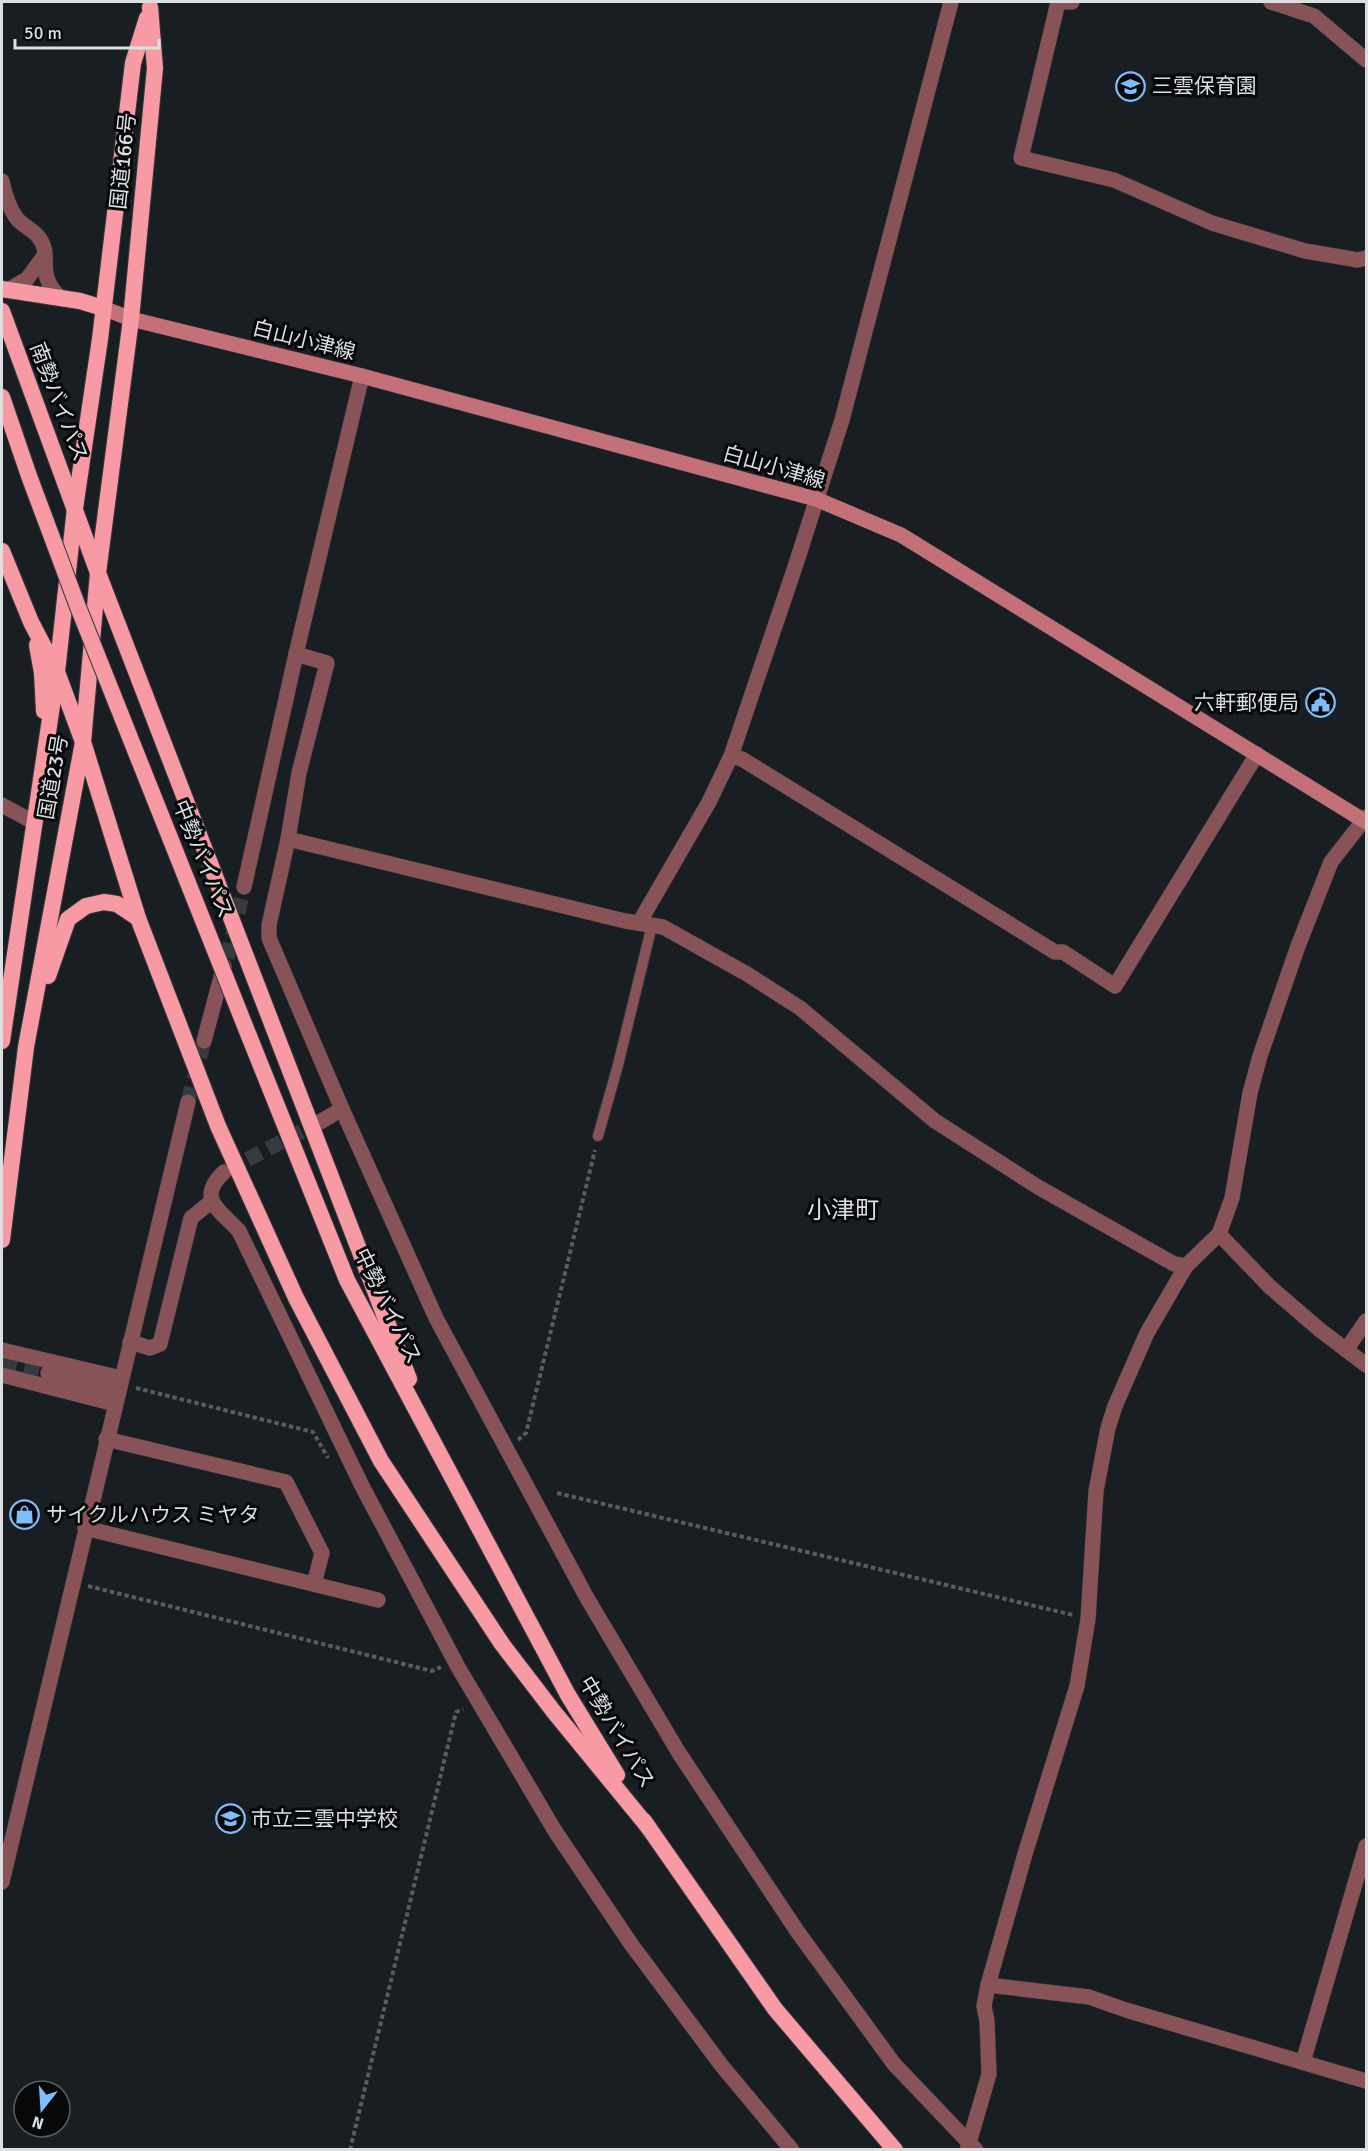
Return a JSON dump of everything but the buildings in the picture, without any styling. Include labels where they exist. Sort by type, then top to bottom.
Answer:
[{"type":"highway","name":"国道166号","points":[[103,308],[133,63],[150,4]]},
{"type":"highway","name":"国道166号","points":[[130,319],[155,68],[150,4]]},
{"type":"highway","points":[[5,290],[80,301],[103,308]]},
{"type":"highway","name":"国道23号","points":[[2,1041],[57,672],[75,508],[103,308]]},
{"type":"highway","name":"南勢バイパス","points":[[2,311],[98,573],[433,1444]]},
{"type":"highway","name":"国道23号","points":[[2,1240],[26,1047],[83,742],[98,573],[130,319]]},
{"type":"highway","name":"中勢バイパス","points":[[2,397],[82,618],[347,1280],[568,1695],[649,1828],[775,2009],[891,2144]]},
{"type":"highway","points":[[2,551],[31,622],[57,672],[83,742],[138,918],[218,1125],[296,1298],[381,1461],[514,1661],[649,1828]]},
{"type":"highway","points":[[31,622],[42,673],[44,698],[41,784]]},
{"type":"highway","points":[[26,1047],[68,919],[86,906],[104,902],[117,904],[138,918]]},
{"type":"main road","name":"白山小津線","points":[[103,308],[130,319],[362,376],[816,499],[901,534],[1366,819]]},
{"type":"street","points":[[645,924],[731,756],[796,564],[842,420],[951,2]]},
{"type":"street","points":[[1058,2],[1021,158],[1114,180],[1212,223],[1305,251],[1358,260],[1366,258]]},
{"type":"street","points":[[1066,2],[1072,2]]},
{"type":"street","points":[[1271,2],[1314,16],[1366,60]]},
{"type":"street","points":[[2,182],[8,204],[18,220],[39,238],[50,286],[62,298]]},
{"type":"street","points":[[5,290],[32,275],[44,256]]},
{"type":"street","points":[[243,887],[362,376]]},
{"type":"street","points":[[296,654],[327,663],[299,773],[288,839],[269,925],[269,938],[342,1109],[436,1318],[587,1598],[679,1753],[797,1931],[894,2064],[971,2148]]},
{"type":"street","points":[[731,756],[742,759],[1055,952],[1063,952],[1115,986],[1257,754]]},
{"type":"street","points":[[2,805],[35,823]]},
{"type":"street","points":[[971,2148],[989,2074],[987,2020],[984,2006],[988,1985],[1025,1854],[1077,1686],[1088,1619],[1096,1491],[1108,1428],[1115,1406],[1147,1333],[1186,1266],[1219,1234],[1232,1198],[1250,1093],[1260,1056],[1294,957],[1331,862],[1366,819]]},
{"type":"street","points":[[288,839],[663,927],[800,1008],[935,1121],[1038,1187],[1174,1264],[1186,1266]]},
{"type":"street","points":[[204,1041],[227,958]]},
{"type":"street","points":[[2,1882],[188,1102]]},
{"type":"street","points":[[320,1122],[342,1109]]},
{"type":"street","points":[[224,1172],[210,1190],[212,1201],[239,1231],[362,1486],[458,1667],[555,1831],[631,1944],[715,2057],[792,2150]]},
{"type":"street","points":[[130,1342],[150,1348],[160,1344],[191,1218],[212,1201]]},
{"type":"street","points":[[1219,1234],[1270,1287],[1366,1365]]},
{"type":"street","points":[[1346,1350],[1366,1322]]},
{"type":"street","points":[[2,1350],[118,1391]]},
{"type":"street","points":[[48,1373],[118,1391]]},
{"type":"street","points":[[2,1375],[118,1391]]},
{"type":"street","points":[[106,1439],[286,1482],[322,1553],[314,1584]]},
{"type":"street","points":[[85,1528],[378,1600]]},
{"type":"street","points":[[1303,2062],[1366,1846]]},
{"type":"street","points":[[988,1985],[1089,1997],[1366,2081]]},
{"type":"lane","points":[[598,1136],[618,1065],[645,924]]},
{"type":"path","points":[[507,1451],[526,1433],[598,1136]]},
{"type":"path","points":[[118,1391],[133,1387],[313,1432],[330,1463]]},
{"type":"path","points":[[557,1493],[1088,1619]]},
{"type":"path","points":[[72,1583],[432,1671],[446,1664]]},
{"type":"path","points":[[350,2150],[456,1712],[472,1705]]},
{"type":"tunnel","points":[[227,958],[244,887]]},
{"type":"tunnel","points":[[188,1102],[204,1041]]},
{"type":"tunnel","points":[[227,1170],[320,1122]]},
{"type":"tunnel","points":[[2,1362],[48,1373]]},
{"type":"place","name":"三雲保育園","points":[[1131,86]]},
{"type":"place","name":"六軒郵便局","points":[[1320,703]]},
{"type":"place","name":"サイクルハウス ミヤタ","points":[[25,1515]]},
{"type":"place","name":"市立三雲中学校","points":[[230,1819]]},
{"type":"district","name":"小津町","points":[[843,1210]]}]
